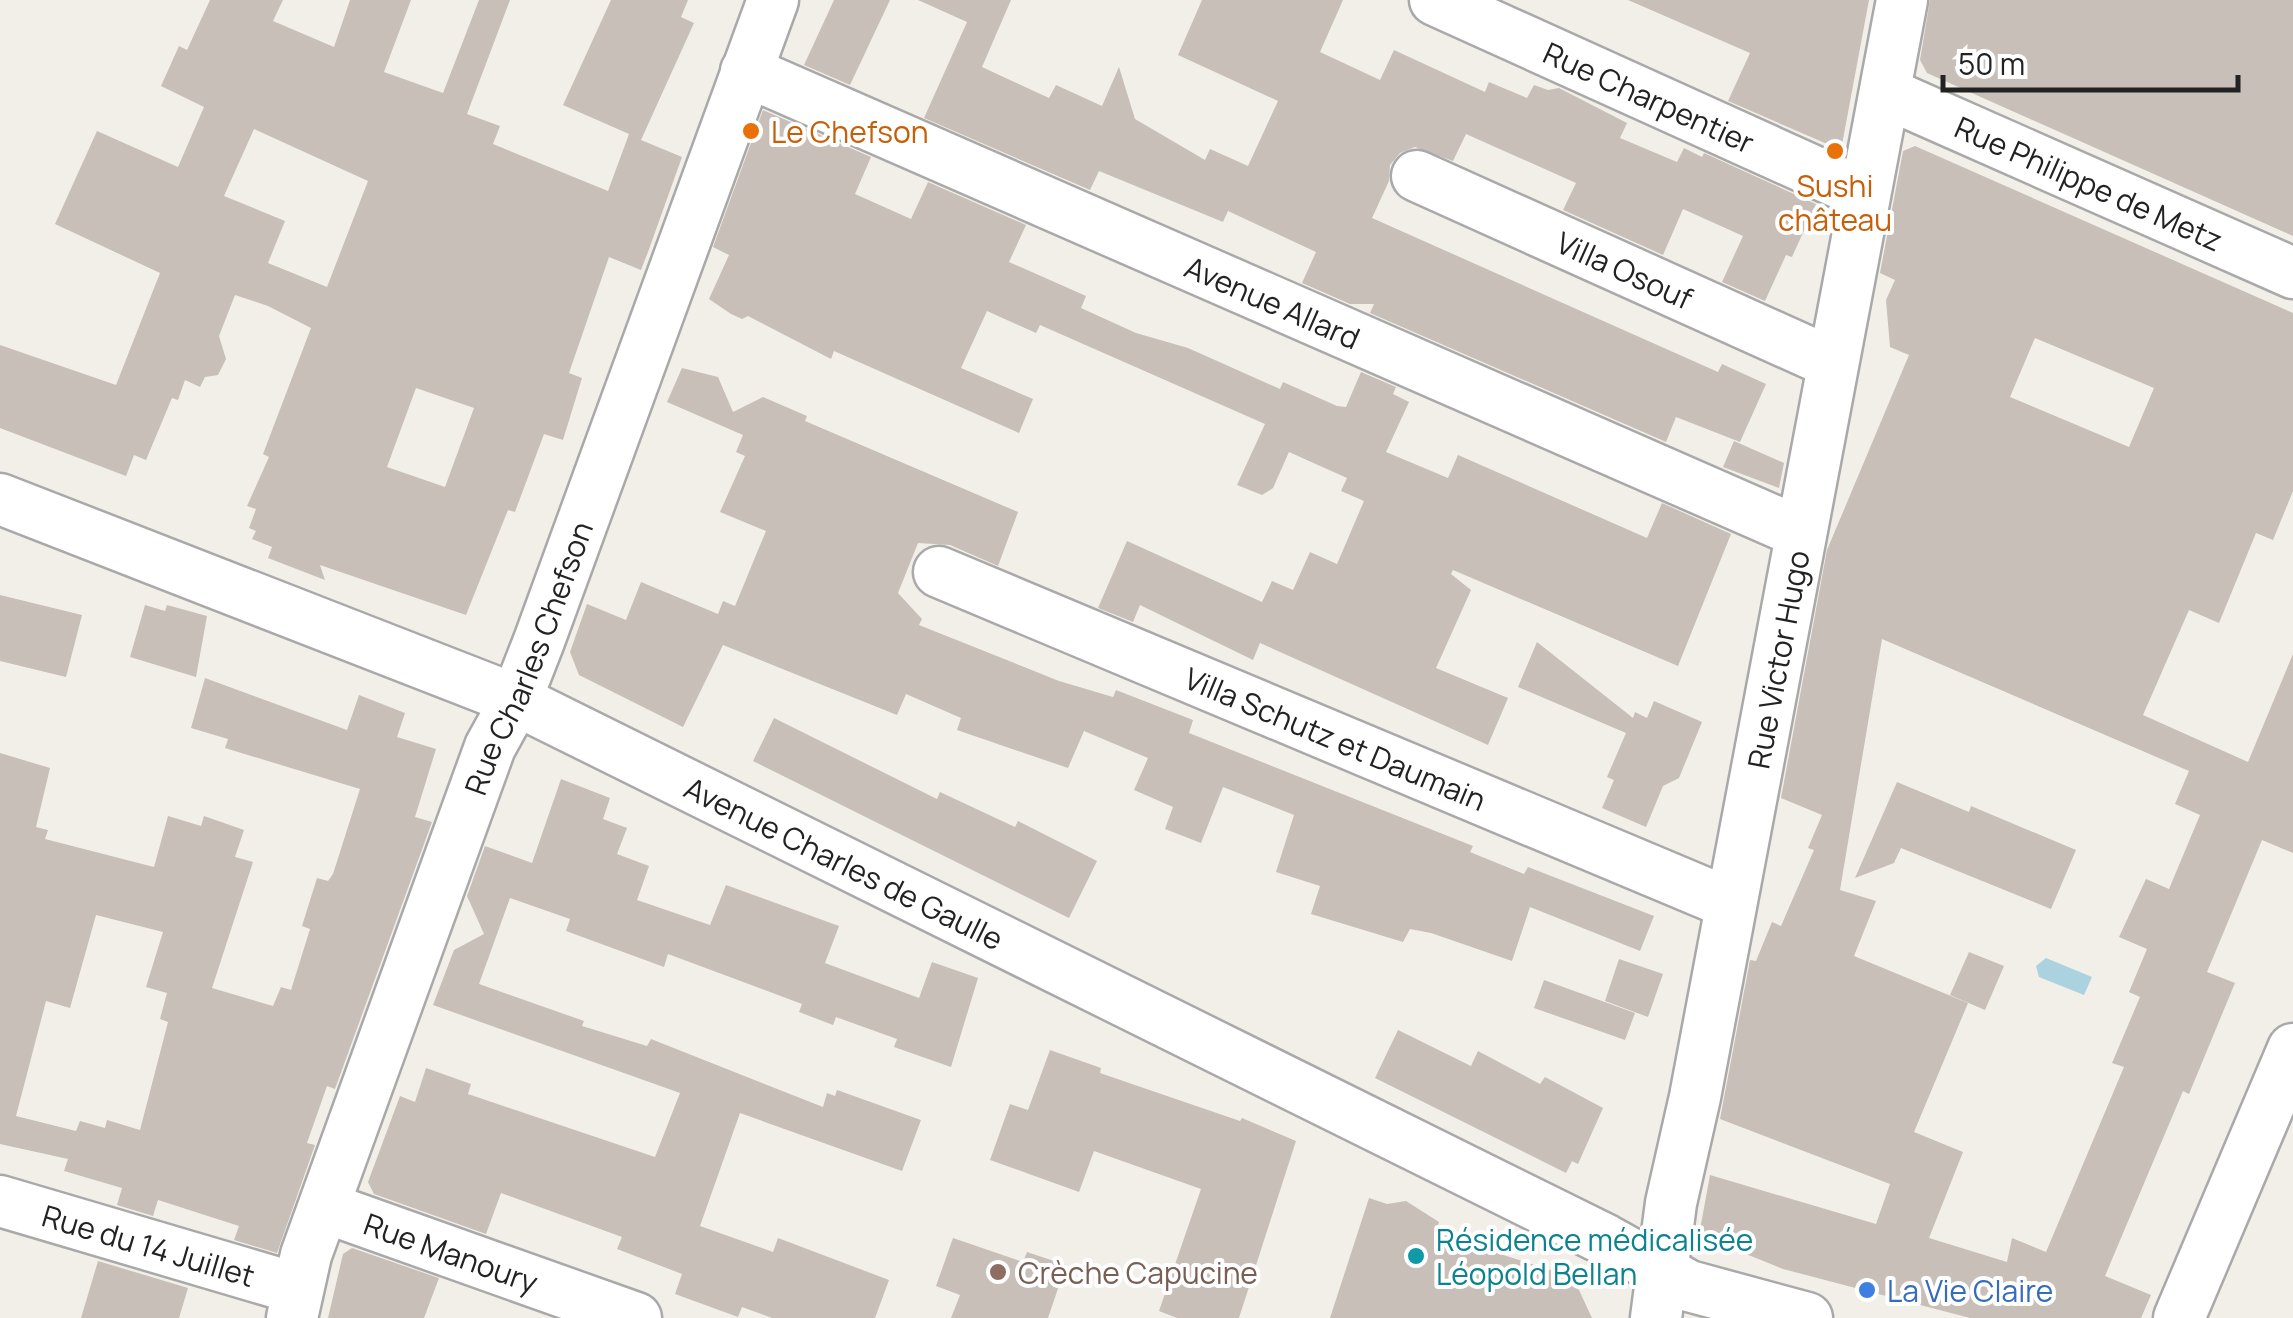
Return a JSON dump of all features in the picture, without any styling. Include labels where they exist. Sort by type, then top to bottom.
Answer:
[{"type":"street","name":"Rue Charles Chefson","points":[[295,1304],[324,1206],[490,747],[516,700],[773,0]]},
{"type":"street","name":"Rue Charpentier","points":[[1435,0],[1864,194]]},
{"type":"street","name":"Rue Victor Hugo","points":[[1660,1296],[1671,1203],[1902,0]]},
{"type":"street","name":"Avenue Allard","points":[[746,71],[1798,532]]},
{"type":"street","name":"Rue Philippe de Metz","points":[[1886,92],[2293,274]]},
{"type":"street","name":"Villa Osouf","points":[[1417,176],[1832,363]]},
{"type":"street","name":"Avenue Charles de Gaulle","points":[[0,499],[516,700],[1606,1240],[1660,1296],[1704,1292],[1807,1318]]},
{"type":"street","name":"Villa Schutz et Daumain","points":[[940,572],[1730,904]]},
{"type":"street","points":[[2179,1318],[2293,1050]]},
{"type":"street","name":"Rue du 14 Juillet","points":[[0,1201],[295,1304]]},
{"type":"street","name":"Rue Manoury","points":[[324,1206],[636,1318]]},
{"type":"water","points":[[2046,958],[2092,977],[2084,995],[2039,977],[2036,966]]},
{"type":"building","points":[[210,0],[283,0],[273,21],[334,47],[350,0],[411,0],[384,72],[443,93],[479,0],[510,0],[467,114],[500,126],[493,144],[608,191],[629,134],[563,105],[611,0],[688,0],[681,17],[694,23],[641,140],[682,157],[648,252],[641,270],[609,257],[569,373],[582,378],[563,440],[544,434],[515,512],[508,510],[466,615],[320,565],[325,580],[268,558],[272,547],[252,539],[256,531],[249,528],[256,509],[247,506],[269,457],[263,454],[311,328],[268,306],[235,295],[219,336],[226,359],[218,375],[205,377],[200,387],[185,380],[178,400],[172,398],[146,460],[134,455],[126,476],[0,428],[0,345],[116,385],[160,273],[55,224],[97,131],[178,167],[204,107],[161,86],[179,46],[187,50]],"holes":[[[254,129],[368,181],[327,287],[268,263],[285,221],[224,196]],[[416,388],[474,408],[445,487],[387,467]]]},
{"type":"building","points":[[834,0],[890,0],[850,85],[804,65]]},
{"type":"building","points":[[918,0],[1011,0],[982,67],[1049,98],[1056,85],[1102,106],[1119,67],[1135,119],[1205,160],[1210,149],[1248,166],[1278,101],[1178,55],[1202,0],[1343,0],[1320,52],[1380,80],[1394,50],[1485,92],[1489,82],[1527,98],[1534,85],[1548,90],[1559,88],[1627,123],[1620,138],[1677,162],[1684,148],[1702,157],[1704,153],[1816,204],[1792,257],[1786,255],[1765,301],[1722,282],[1743,236],[1683,209],[1663,255],[1563,210],[1576,183],[1466,134],[1453,161],[1415,147],[1400,153],[1390,165],[1389,181],[1372,218],[1718,372],[1722,364],[1766,384],[1740,442],[1676,417],[1666,442],[1370,313],[1374,304],[1350,304],[1302,283],[1316,252],[1228,211],[1223,222],[1099,171],[1090,190],[924,118],[967,22]]},
{"type":"building","points":[[1628,0],[1869,0],[1841,150],[1728,101],[1750,53]]},
{"type":"building","points":[[1930,0],[2293,0],[2293,236],[1927,73],[1920,60]]},
{"type":"building","points":[[763,110],[871,157],[855,194],[911,219],[928,182],[1026,225],[1009,262],[1086,296],[1081,308],[1136,333],[1188,348],[1280,389],[1283,382],[1337,406],[1346,407],[1361,372],[1396,387],[1393,394],[1409,402],[1386,452],[1448,478],[1458,455],[1647,538],[1662,503],[1731,534],[1678,666],[1453,570],[1451,574],[1471,590],[1436,668],[1508,698],[1488,745],[1260,643],[1253,660],[1140,605],[1133,622],[1098,608],[1127,541],[1262,602],[1272,581],[1293,590],[1310,552],[1337,564],[1364,501],[1341,491],[1347,478],[1289,452],[1273,488],[1262,495],[1237,485],[1265,424],[1040,325],[1036,333],[987,311],[961,368],[1033,399],[1019,433],[834,351],[831,359],[748,316],[742,319],[731,314],[709,299],[729,255],[713,247]]},
{"type":"building","points":[[1915,146],[2293,313],[2293,491],[2273,540],[2256,533],[2219,623],[2189,610],[2143,715],[2248,762],[2293,654],[2293,853],[2262,840],[2207,972],[2235,983],[2189,1094],[2183,1091],[2105,1276],[2151,1295],[2141,1318],[1970,1318],[1783,1269],[1699,1235],[1710,1175],[1876,1224],[1890,1184],[1720,1119],[1750,960],[1756,961],[1772,922],[1781,926],[1814,850],[1808,848],[1822,815],[1781,798],[1827,550],[1909,355],[1890,347],[1886,300],[1895,280],[1880,273],[1903,151]],"holes":[[[2035,338],[2154,388],[2129,447],[2010,397]],[[1882,639],[2189,771],[2175,804],[2200,815],[2169,889],[2146,879],[2119,937],[2147,949],[2129,992],[2140,997],[2112,1063],[2124,1067],[2046,1252],[2012,1238],[2007,1262],[1929,1238],[1963,1152],[1914,1132],[1968,1003],[1854,956],[1876,901],[1840,890]]]},
{"type":"building","points":[[682,368],[718,377],[733,412],[763,397],[807,416],[805,421],[1018,512],[998,566],[950,545],[918,543],[898,593],[922,619],[919,625],[1059,681],[1113,697],[1116,690],[1193,720],[1189,733],[1473,846],[1470,852],[1524,874],[1528,867],[1654,916],[1640,951],[1530,907],[1512,961],[1431,933],[1410,929],[1403,942],[1311,914],[1320,886],[1276,872],[1294,815],[1223,787],[1201,843],[1165,829],[1173,807],[1134,790],[1148,758],[1084,731],[1068,768],[957,730],[961,718],[906,694],[897,715],[723,645],[683,727],[579,675],[570,652],[587,604],[626,620],[641,582],[718,614],[723,601],[735,606],[766,531],[720,512],[745,456],[736,452],[743,435],[667,402]]},
{"type":"building","points":[[1734,441],[1784,463],[1779,488],[1723,467]]},
{"type":"building","points":[[0,595],[82,615],[66,677],[0,661]]},
{"type":"building","points":[[145,605],[165,611],[167,605],[207,616],[196,677],[130,657]]},
{"type":"building","points":[[1537,642],[1633,718],[1635,712],[1647,718],[1654,701],[1702,722],[1679,778],[1663,786],[1646,827],[1602,808],[1614,780],[1607,777],[1626,733],[1518,687]]},
{"type":"building","points":[[205,678],[347,730],[359,695],[405,713],[397,737],[436,749],[415,817],[432,822],[335,1089],[327,1086],[307,1143],[315,1145],[277,1253],[234,1240],[239,1226],[158,1200],[153,1216],[117,1205],[122,1188],[64,1171],[68,1159],[0,1144],[0,753],[50,768],[36,827],[48,830],[45,839],[154,867],[168,816],[201,826],[204,816],[244,830],[235,857],[253,862],[212,988],[273,1006],[281,987],[291,990],[310,929],[302,926],[317,878],[328,881],[333,874],[360,789],[225,748],[228,739],[191,728]],"holes":[[[96,915],[163,932],[146,987],[167,993],[160,1019],[168,1022],[140,1130],[107,1120],[105,1128],[80,1121],[76,1131],[16,1116],[46,1001],[70,1008]]]},
{"type":"building","points":[[774,718],[937,799],[940,792],[1015,827],[1018,821],[1097,861],[1069,918],[753,761]]},
{"type":"building","points":[[561,779],[610,798],[603,819],[627,828],[617,854],[649,866],[637,900],[710,925],[726,885],[839,926],[825,963],[919,998],[932,962],[978,978],[951,1067],[894,1047],[897,1039],[836,1017],[833,1025],[799,1012],[802,1004],[668,954],[664,967],[566,931],[570,919],[510,898],[479,984],[584,1021],[582,1026],[647,1046],[651,1039],[823,1107],[827,1093],[835,1096],[837,1090],[921,1120],[902,1171],[740,1113],[700,1226],[773,1252],[778,1238],[889,1280],[875,1318],[772,1318],[742,1307],[738,1317],[675,1294],[682,1274],[617,1249],[622,1237],[501,1193],[486,1234],[374,1194],[368,1182],[400,1096],[415,1102],[426,1068],[471,1084],[468,1094],[655,1157],[680,1093],[433,1005],[454,950],[484,934],[467,896],[485,846],[532,863]]},
{"type":"building","points":[[1897,782],[1969,812],[1971,806],[2076,850],[2051,909],[1901,848],[1894,863],[1855,878]]},
{"type":"building","points":[[1969,952],[2004,966],[1985,1010],[1950,995]]},
{"type":"building","points":[[1619,959],[1663,974],[1648,1017],[1605,1001]]},
{"type":"building","points":[[1544,980],[1635,1013],[1625,1040],[1534,1008]]},
{"type":"building","points":[[1398,1030],[1471,1066],[1478,1051],[1540,1084],[1545,1077],[1603,1108],[1578,1164],[1572,1161],[1566,1173],[1375,1078]]},
{"type":"building","points":[[1050,1050],[1101,1068],[1100,1073],[1240,1121],[1242,1118],[1296,1141],[1239,1318],[1177,1318],[1159,1311],[1201,1189],[1094,1151],[1079,1192],[990,1160],[1010,1104],[1028,1110]]},
{"type":"building","name":"Résidence médicalisée Léopold Bellan","points":[[1369,1198],[1387,1204],[1406,1201],[1439,1222],[1437,1229],[1472,1245],[1563,1274],[1579,1290],[1592,1318],[1330,1318]]},
{"type":"building","points":[[953,1238],[1023,1262],[1027,1252],[1066,1265],[1048,1318],[951,1318],[960,1295],[936,1286]]},
{"type":"building","points":[[352,1248],[439,1278],[424,1318],[328,1318],[343,1254]]},
{"type":"building","points":[[98,1261],[188,1288],[179,1318],[81,1318]]},
{"type":"place","name":"Le Chefson","points":[[751,131]]},
{"type":"place","name":"Sushi château","points":[[1835,151]]},
{"type":"place","name":"Résidence médicalisée Léopold Bellan","points":[[1416,1256]]},
{"type":"place","name":"Crèche Capucine","points":[[998,1272]]},
{"type":"place","name":"La Vie Claire","points":[[1867,1290]]}]
